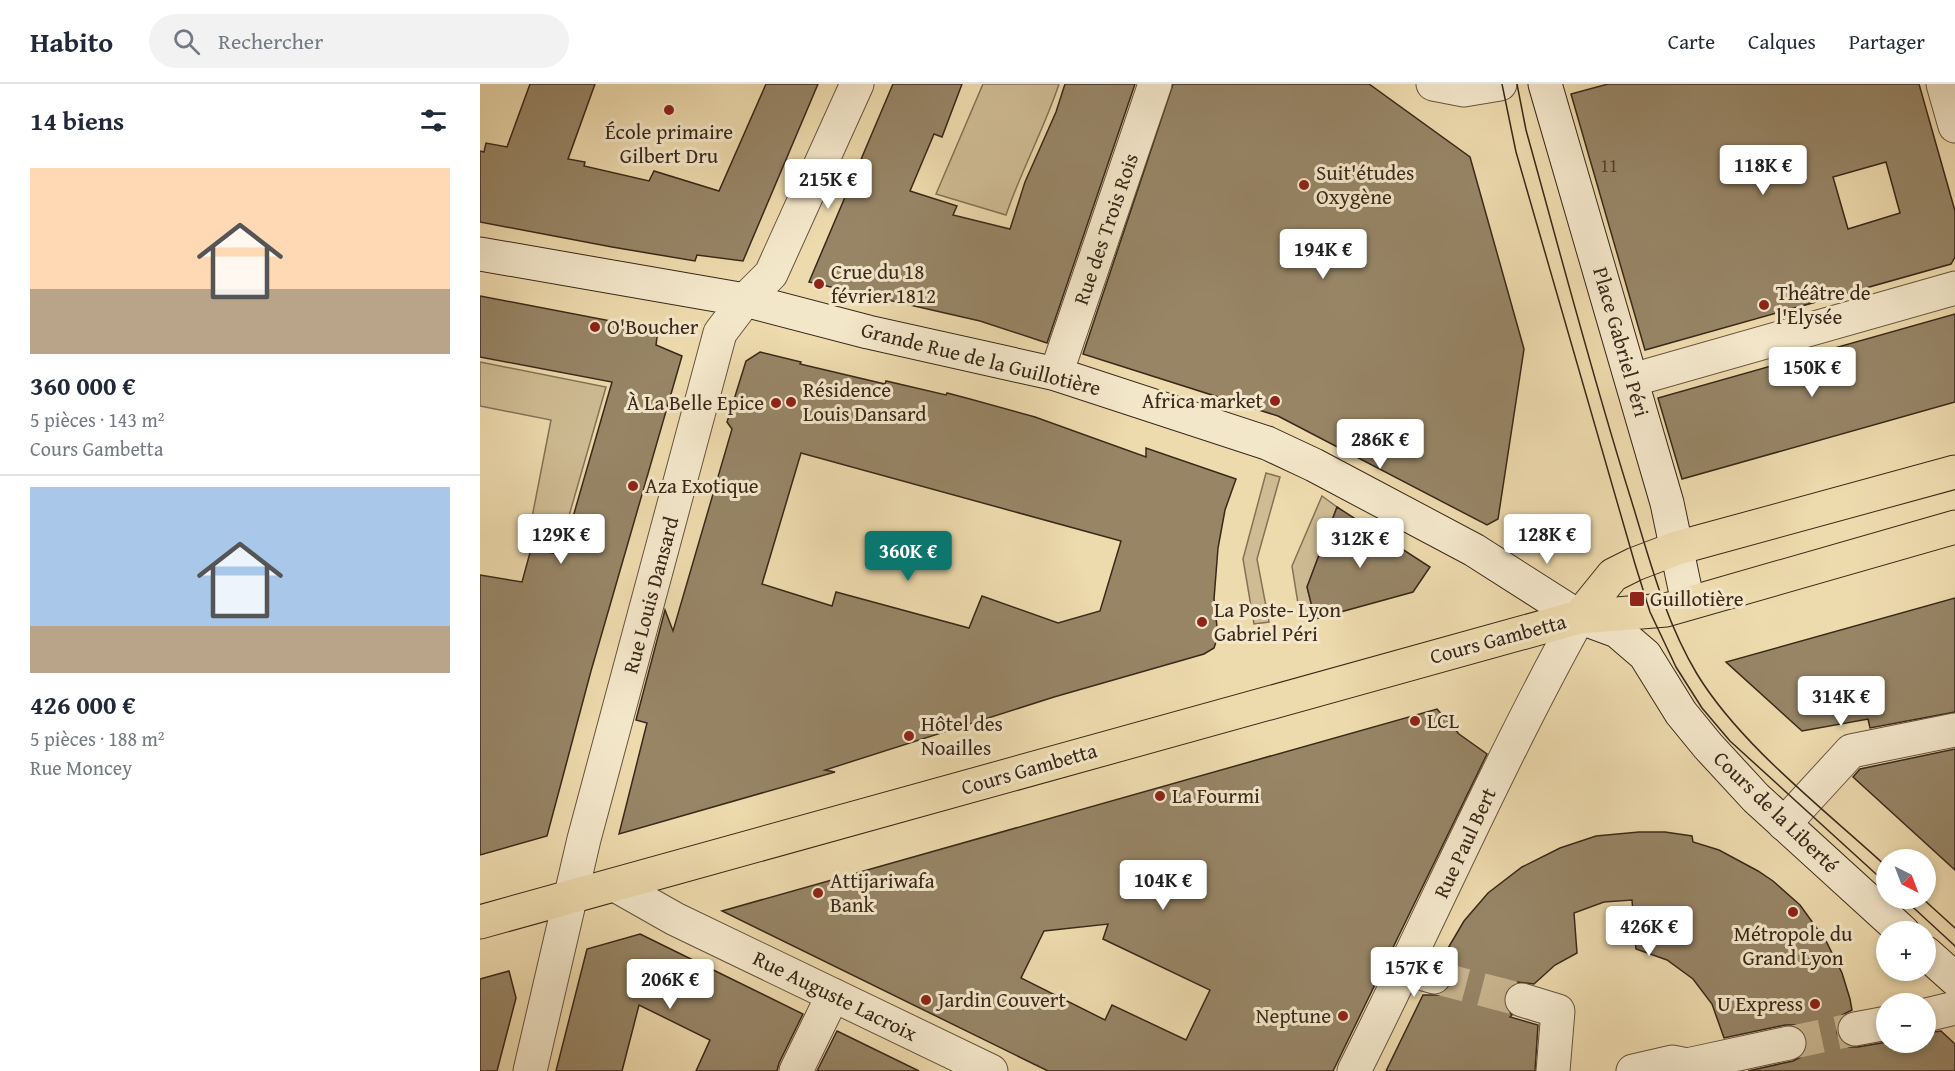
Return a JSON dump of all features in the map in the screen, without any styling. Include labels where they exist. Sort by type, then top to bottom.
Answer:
[{"type":"main road","name":"Cours Gambetta","points":[[1579,617],[1613,575],[1677,548],[1955,472]]},
{"type":"main road","name":"Cours Gambetta","points":[[480,921],[1579,617],[1650,612],[1688,603],[1955,527]]},
{"type":"street","name":"Rue Louis Dansard","points":[[530,1071],[584,839],[720,333],[746,300],[771,274],[857,84]]},
{"type":"street","name":"Rue des Trois Rois","points":[[1056,374],[1155,84]]},
{"type":"street","points":[[1432,84],[1464,90],[1500,84]]},
{"type":"street","name":"Place Gabriel Péri","points":[[1545,84],[1667,503],[1688,603]]},
{"type":"street","points":[[1943,84],[1955,126]]},
{"type":"street","name":"Grande Rue de la Guillotière","points":[[480,254],[746,300],[868,332],[1056,374],[1267,442],[1477,552],[1579,617]]},
{"type":"street","points":[[1632,380],[1955,288]]},
{"type":"street","name":"Cours de la Liberté","points":[[1579,617],[1617,631],[1645,655],[1681,713],[1756,798],[1891,921]]},
{"type":"street","name":"Rue Paul Bert","points":[[1354,1071],[1420,973],[1528,711],[1579,617]]},
{"type":"street","points":[[1784,824],[1818,790],[1829,773],[1851,750],[1955,730]]},
{"type":"street","name":"Rue Auguste Lacroix","points":[[615,885],[675,919],[991,1071]]},
{"type":"street","points":[[1936,961],[1955,979]]},
{"type":"street","points":[[796,1071],[833,995]]},
{"type":"street","points":[[1522,1000],[1558,1011],[1553,1071]]},
{"type":"street","points":[[1936,1013],[1955,1008]]},
{"type":"street","points":[[1855,1029],[1876,1025]]},
{"type":"street","points":[[1633,1071],[1672,1062],[1701,1062],[1790,1043]]},
{"type":"shaded area","points":[[983,84],[1059,84],[1006,215],[936,194]]},
{"type":"shaded area","points":[[480,362],[606,387],[558,554],[526,548],[551,420],[480,406]]},
{"type":"shaded area","points":[[1266,473],[1280,477],[1257,559],[1269,622],[1254,624],[1243,559]]},
{"type":"shaded area","points":[[1322,496],[1337,507],[1307,587],[1315,619],[1312,620],[1300,616],[1292,566]]},
{"type":"building","points":[[530,84],[595,84],[568,159],[585,162],[584,166],[649,181],[654,171],[719,191],[766,84],[818,84],[743,261],[697,255],[695,261],[480,222],[480,151],[484,152],[486,143],[507,147]]},
{"type":"building","points":[[893,84],[962,84],[942,137],[934,134],[910,191],[957,206],[953,215],[1010,229],[1025,182],[1056,112],[1065,84],[1135,84],[1047,343],[980,321],[809,282]]},
{"type":"building","points":[[1173,84],[1369,84],[1470,157],[1524,349],[1498,519],[1487,525],[1278,416],[1083,354]]},
{"type":"building","points":[[1608,84],[1919,84],[1955,211],[1955,257],[1951,264],[1645,350],[1571,94]],"holes":[[[1886,162],[1900,213],[1848,229],[1833,177]]]},
{"type":"building","points":[[480,296],[658,330],[656,345],[682,356],[591,671],[547,836],[480,855],[480,575],[522,582],[531,549],[562,555],[612,382],[480,357]]},
{"type":"building","points":[[1955,314],[1955,402],[1682,479],[1658,398]]},
{"type":"building","points":[[760,352],[885,384],[886,381],[946,395],[947,393],[1035,417],[1146,457],[1146,448],[1236,479],[1225,510],[1218,548],[1214,599],[1218,636],[1214,648],[1204,654],[1054,697],[825,770],[835,772],[619,834],[647,723],[636,720],[665,610],[673,631],[732,429],[727,422],[746,361]],"holes":[[[801,453],[1121,541],[1100,611],[1058,623],[982,596],[969,628],[836,592],[832,606],[762,584]]]},
{"type":"building","points":[[1337,507],[1430,567],[1413,592],[1315,619],[1307,587]]},
{"type":"building","points":[[1955,598],[1955,712],[1870,728],[1868,719],[1802,731],[1726,662]]},
{"type":"building","points":[[1437,709],[1459,734],[1487,754],[1333,1071],[1048,1071],[722,911]],"holes":[[[1108,924],[1103,939],[1210,990],[1186,1040],[1112,1005],[1105,1020],[1021,978],[1044,931]]]},
{"type":"building","points":[[1955,749],[1955,870],[1936,853],[1936,849],[1932,849],[1853,777],[1860,769]]},
{"type":"building","points":[[1665,832],[1692,836],[1693,842],[1719,850],[1758,871],[1800,905],[1826,941],[1842,973],[1852,1010],[1842,1015],[1837,1023],[1837,1033],[1841,1042],[1849,1047],[1876,1044],[1876,1053],[1936,1053],[1936,1032],[1941,1031],[1955,1044],[1955,1071],[1748,1071],[1793,1061],[1801,1057],[1807,1048],[1807,1040],[1803,1031],[1795,1025],[1785,1025],[1724,1038],[1712,1004],[1693,979],[1667,960],[1636,949],[1632,900],[1604,902],[1574,913],[1577,953],[1555,965],[1534,984],[1517,982],[1504,994],[1504,1005],[1512,1015],[1510,1017],[1538,1025],[1535,1071],[1386,1071],[1423,995],[1439,995],[1452,983],[1452,972],[1448,964],[1441,960],[1464,921],[1488,893],[1522,867],[1560,848],[1596,836]]},
{"type":"building","points":[[640,934],[803,1014],[777,1071],[696,1071],[710,1040],[639,1005],[622,1071],[556,1071],[587,949]]},
{"type":"building","points":[[509,971],[516,998],[497,1071],[480,1071],[480,979]]},
{"type":"building","points":[[837,1031],[919,1071],[817,1071]]},
{"type":"tunnel","points":[[1434,977],[1522,1000]]},
{"type":"tunnel","points":[[1789,1043],[1855,1029]]},
{"type":"tram line","points":[[1502,84],[1516,152],[1635,564],[1650,612],[1676,667],[1702,708],[1730,741],[1876,874]]},
{"type":"tram line","points":[[1517,84],[1526,130],[1602,405],[1658,587],[1675,632],[1697,674],[1715,701],[1736,726],[1785,776],[1876,857]]},
{"type":"tram line","points":[[1915,909],[1955,946]]},
{"type":"tram line","points":[[1934,909],[1955,928]]},
{"type":"place","name":"École primaire Gilbert Dru","points":[[669,110]]},
{"type":"place","name":"Suit'études Oxygène","points":[[1304,185]]},
{"type":"place","name":"Crue du 18 février 1812","points":[[819,284]]},
{"type":"place","name":"Théâtre de l'Elysée","points":[[1764,305]]},
{"type":"place","name":"O'Boucher","points":[[595,327]]},
{"type":"place","name":"Africa market","points":[[1275,401]]},
{"type":"place","name":"Résidence Louis Dansard","points":[[791,402]]},
{"type":"place","name":"À La Belle Epice","points":[[776,403]]},
{"type":"place","name":"Aza Exotique","points":[[633,486]]},
{"type":"place","name":"Guillotière","points":[[1637,599]]},
{"type":"place","name":"La Poste- Lyon Gabriel Péri","points":[[1202,622]]},
{"type":"place","name":"LCL","points":[[1415,721]]},
{"type":"place","name":"Hôtel des Noailles","points":[[909,736]]},
{"type":"place","name":"La Fourmi","points":[[1160,796]]},
{"type":"place","name":"Attijariwafa Bank","points":[[818,893]]},
{"type":"place","name":"Métropole du Grand Lyon","points":[[1793,912]]},
{"type":"place","name":"Jardin Couvert","points":[[926,1000]]},
{"type":"place","name":"U Express","points":[[1815,1004]]},
{"type":"place","name":"Neptune","points":[[1343,1016]]}]
